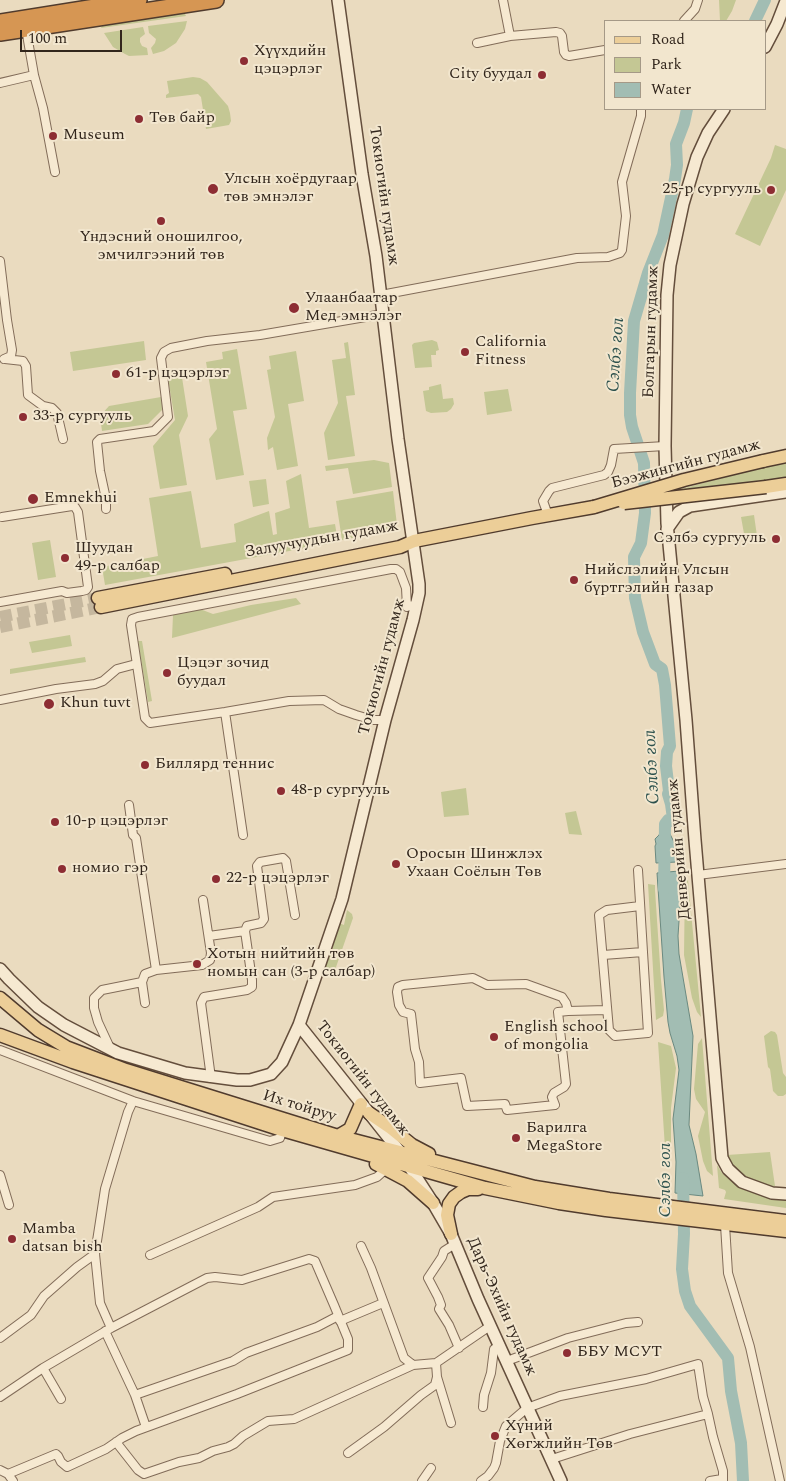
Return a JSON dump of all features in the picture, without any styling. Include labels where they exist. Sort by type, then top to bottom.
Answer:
[{"type":"highway","points":[[0,22],[139,0]]},
{"type":"highway","points":[[0,33],[216,0]]},
{"type":"main road","name":"Бээжингийн гудамж","points":[[594,507],[684,480],[786,456]]},
{"type":"main road","name":"Бээжингийн гудамж","points":[[414,541],[574,510],[786,484]]},
{"type":"main road","name":"Залуучуудын гудамж","points":[[100,603],[400,547],[414,541]]},
{"type":"main road","name":"Их тойруу","points":[[1,997],[38,1030],[66,1047],[126,1070],[338,1136],[607,1205]]},
{"type":"main road","name":"Их тойруу","points":[[0,1036],[73,1062],[282,1130],[410,1168],[485,1188],[559,1203],[607,1205]]},
{"type":"main road","points":[[338,1136],[350,1129],[365,1109],[419,1150],[448,1165]]},
{"type":"main road","points":[[345,1148],[386,1169],[417,1188],[433,1203]]},
{"type":"main road","points":[[453,1239],[447,1209],[454,1197],[468,1189],[485,1188]]},
{"type":"main road","points":[[607,1205],[786,1231]]},
{"type":"main road","points":[[720,1221],[786,1221]]},
{"type":"street","name":"Токиогийн гудамж","points":[[338,0],[381,295],[398,439],[419,584],[417,604],[385,720],[342,899],[299,1025],[400,1152]]},
{"type":"street","points":[[503,0],[510,36]]},
{"type":"street","points":[[685,20],[695,9],[698,0]]},
{"type":"street","points":[[766,45],[786,1]]},
{"type":"street","points":[[26,29],[55,172]]},
{"type":"street","points":[[477,42],[510,36],[556,32],[562,36],[566,55],[604,50]]},
{"type":"street","points":[[0,83],[34,75]]},
{"type":"street","points":[[381,295],[577,258],[608,257],[620,253],[626,216],[622,182],[641,116],[641,110]]},
{"type":"street","name":"Болгарын гудамж","points":[[665,476],[661,447],[667,295],[670,265],[683,204],[697,157],[708,133],[723,110]]},
{"type":"street","points":[[0,261],[12,350],[11,356],[2,359]]},
{"type":"street","points":[[106,509],[97,442],[100,439],[154,431],[168,417],[161,358],[164,352],[171,348],[207,341],[260,335],[383,314]]},
{"type":"street","points":[[2,359],[23,361],[26,366],[28,395],[43,406],[52,408],[57,413],[63,439]]},
{"type":"street","points":[[548,515],[543,501],[549,491],[552,488],[604,475],[608,472],[611,465],[614,448],[661,447]]},
{"type":"street","name":"Денверийн гудамж","points":[[665,476],[722,1158],[728,1170],[742,1182],[772,1193],[786,1194]]},
{"type":"street","points":[[668,529],[679,512],[690,506],[786,492]]},
{"type":"street","points":[[0,602],[62,591],[67,593],[82,591],[88,587],[78,512],[75,508],[72,506],[2,517]]},
{"type":"street","points":[[385,720],[373,720],[356,715],[339,709],[324,700],[289,701],[153,723],[148,722],[145,718],[136,664],[131,625],[132,619],[391,569],[396,569],[400,572],[406,588],[406,607],[417,604]]},
{"type":"street","points":[[0,700],[56,689],[95,684],[104,681],[117,669],[136,664]]},
{"type":"street","points":[[225,712],[243,835]]},
{"type":"street","points":[[129,805],[133,835],[136,838],[156,970]]},
{"type":"street","points":[[211,1078],[200,1003],[204,997],[247,990],[252,987],[245,931],[247,926],[261,923],[264,919],[257,866],[260,862],[283,858],[286,861],[295,915]]},
{"type":"street","points":[[698,875],[786,864]]},
{"type":"street","points":[[638,870],[648,1033],[615,1036],[609,1030],[599,915],[606,910],[640,906]]},
{"type":"street","points":[[145,1003],[142,982],[145,974],[156,970],[205,964],[210,960],[203,900]]},
{"type":"street","points":[[208,936],[245,931]]},
{"type":"street","points":[[603,955],[643,952]]},
{"type":"street","points":[[0,969],[38,1007],[64,1025],[111,1050],[141,1061],[211,1078],[250,1080],[271,1074],[282,1062],[299,1025]]},
{"type":"street","points":[[568,1011],[562,997],[526,984],[487,985],[473,978],[418,982],[398,987],[397,992],[399,1004],[403,1012],[411,1014],[415,1049],[419,1062],[420,1083],[461,1078],[467,1106],[505,1104],[507,1110],[555,1105],[552,1097],[554,1093],[566,1084],[558,1012],[607,1010]]},
{"type":"street","points":[[111,1050],[98,1022],[94,1008],[94,998],[102,990],[142,982]]},
{"type":"street","points":[[0,1050],[134,1101],[270,1141],[280,1138],[282,1130]]},
{"type":"street","points":[[37,1065],[41,1050]]},
{"type":"street","points":[[134,1101],[128,1112],[105,1189],[95,1254],[100,1303],[108,1329],[146,1427]]},
{"type":"street","name":"Дарь-Эхийн гудамж","points":[[400,1152],[433,1203],[453,1239],[490,1326],[561,1481]]},
{"type":"street","points":[[150,1255],[258,1207],[274,1197],[355,1185],[377,1177],[386,1169]]},
{"type":"street","points":[[0,1175],[9,1205]]},
{"type":"street","points":[[720,1221],[728,1273],[750,1347],[780,1481]]},
{"type":"street","points":[[453,1239],[428,1278],[438,1297],[441,1305],[440,1309],[458,1348]]},
{"type":"street","points":[[361,1246],[404,1358],[413,1365]]},
{"type":"street","points":[[0,1338],[31,1315],[44,1296],[95,1254]]},
{"type":"street","points":[[0,1397],[43,1368],[108,1329],[207,1278],[242,1280],[309,1259],[315,1260],[348,1340],[348,1350],[237,1394],[146,1427],[122,1438],[106,1449],[67,1467],[56,1454],[8,1474]]},
{"type":"street","points":[[135,1395],[233,1361],[246,1353],[383,1303]]},
{"type":"street","points":[[507,1361],[568,1338],[626,1323],[638,1322]]},
{"type":"street","points":[[116,1442],[138,1470],[146,1477],[179,1462],[199,1458],[212,1451],[228,1447],[268,1421],[294,1419],[413,1365],[436,1363],[490,1326]]},
{"type":"street","points":[[483,1407],[484,1395],[491,1373],[494,1349],[500,1345]]},
{"type":"street","points":[[436,1363],[437,1377],[451,1423]]},
{"type":"street","points":[[481,1481],[494,1468],[500,1440],[506,1426],[527,1408],[560,1396],[646,1379],[698,1364],[703,1397],[723,1472],[723,1481],[722,1479],[710,1481]]},
{"type":"street","points":[[43,1368],[61,1399]]},
{"type":"street","points":[[348,1453],[384,1427],[421,1394],[435,1385],[437,1377]]},
{"type":"street","points":[[552,1459],[630,1434],[708,1414]]},
{"type":"street","points":[[422,1481],[431,1468]]},
{"type":"street","points":[[0,1470],[8,1474],[13,1481]]},
{"type":"green space","points":[[719,0],[736,0],[727,20],[720,20]]},
{"type":"green space","points":[[184,12],[186,16],[101,28],[103,23]]},
{"type":"green space","points":[[187,21],[185,29],[176,43],[164,51],[153,54],[151,48],[156,39],[149,33],[148,26]]},
{"type":"green space","points":[[143,27],[145,34],[140,38],[140,42],[142,46],[147,48],[148,55],[129,56],[125,54],[113,47],[104,33]]},
{"type":"green space","points":[[193,77],[207,82],[228,106],[231,121],[229,125],[206,129],[201,97],[198,94],[166,98],[166,95],[169,93],[167,81]]},
{"type":"green space","name":"25-р сургууль","points":[[775,145],[786,149],[786,190],[760,246],[735,234],[771,158]]},
{"type":"green space","points":[[432,340],[437,342],[439,350],[436,351],[436,355],[431,355],[432,367],[415,368],[412,345]]},
{"type":"green space","points":[[144,341],[146,360],[73,371],[70,352]]},
{"type":"green space","points":[[348,342],[355,395],[346,396],[355,456],[328,460],[324,433],[338,403],[332,360],[346,358],[344,343]]},
{"type":"green space","points":[[237,349],[247,409],[233,411],[244,475],[216,480],[209,439],[217,429],[206,362],[223,359],[222,352]]},
{"type":"green space","points":[[296,351],[304,401],[288,404],[298,466],[277,470],[273,447],[268,450],[267,438],[275,417],[267,370],[271,369],[269,356]]},
{"type":"green space","points":[[181,371],[188,416],[179,435],[187,485],[160,489],[153,446],[175,420],[167,373]]},
{"type":"green space","points":[[441,384],[443,399],[453,398],[454,404],[447,412],[431,413],[426,411],[423,391],[429,390],[429,387]]},
{"type":"green space","points":[[508,389],[512,411],[487,415],[484,392]]},
{"type":"green space","points":[[161,397],[163,409],[148,424],[102,431],[100,416],[109,406]]},
{"type":"green space","points":[[374,460],[389,463],[392,487],[353,494],[348,468],[326,471],[325,466]]},
{"type":"green space","points":[[786,462],[786,479],[679,491],[681,489]]},
{"type":"green space","points":[[301,474],[309,528],[335,524],[338,542],[105,585],[102,567],[158,556],[149,498],[191,491],[201,548],[236,542],[234,524],[269,511],[273,535],[277,534],[275,513],[290,508],[286,481]]},
{"type":"green space","points":[[266,479],[269,504],[253,507],[249,481]]},
{"type":"green space","points":[[393,491],[396,529],[342,540],[336,501]]},
{"type":"green space","points":[[754,515],[757,536],[745,539],[741,517]]},
{"type":"green space","points":[[50,540],[56,577],[38,580],[32,543]]},
{"type":"green space","points":[[296,598],[301,604],[172,638],[173,615],[200,609],[213,614],[251,605]]},
{"type":"green space","points":[[70,635],[72,646],[32,653],[29,642]]},
{"type":"green space","points":[[138,641],[142,641],[152,701],[148,702]]},
{"type":"green space","points":[[85,657],[86,662],[10,674],[10,669]]},
{"type":"green space","points":[[466,788],[469,815],[444,817],[441,792]]},
{"type":"green space","points":[[576,811],[582,835],[569,834],[565,813]]},
{"type":"green space","points":[[685,880],[688,880],[701,1017],[692,998],[684,955]]},
{"type":"green space","points":[[648,884],[655,885],[664,1010],[663,1016],[656,1020]]},
{"type":"green space","points":[[347,910],[352,914],[353,918],[335,970],[327,972],[324,970],[333,947],[334,937],[339,923],[344,925]]},
{"type":"green space","points":[[771,1031],[777,1035],[783,1073],[786,1077],[786,1094],[783,1096],[778,1096],[773,1091],[770,1069],[768,1067],[764,1036]]},
{"type":"green space","points":[[702,1038],[713,1176],[707,1171],[703,1161],[698,1136],[705,1112],[696,1099],[694,1089],[698,1044]]},
{"type":"green space","points":[[658,1042],[671,1046],[676,1068],[671,1108],[671,1163],[666,1163]]},
{"type":"green space","points":[[770,1152],[775,1186],[765,1186],[744,1177],[729,1162],[727,1155]]},
{"type":"green space","points":[[717,1165],[722,1173],[731,1181],[745,1189],[786,1199],[786,1208],[724,1199],[726,1192],[719,1188]]},
{"type":"water","points":[[666,821],[667,828],[676,846],[677,862],[656,863],[655,839]]},
{"type":"water","points":[[679,871],[679,954],[693,1036],[689,1125],[703,1196],[675,1193],[676,1162],[673,1119],[679,1070],[668,1022],[657,873]]},
{"type":"waterway","name":"Сэлбэ гол","points":[[755,20],[765,0]]},
{"type":"waterway","name":"Сэлбэ гол","points":[[664,889],[665,824],[668,820],[671,821],[673,819],[668,794],[666,766],[667,752],[670,746],[662,669],[655,664],[643,632],[635,598],[634,557],[641,543],[645,513],[644,463],[632,427],[630,393],[634,321],[648,273],[663,235],[675,179],[677,165],[676,144],[687,110]]},
{"type":"waterway","name":"Сэлбэ гол","points":[[683,1178],[684,1234],[682,1269],[685,1291],[690,1306],[728,1358],[731,1391],[741,1443],[743,1481]]},
{"type":"tunnel","points":[[0,617],[98,598]]},
{"type":"tunnel","points":[[0,627],[101,607]]},
{"type":"place","name":"Хүүхдийн цэцэрлэг","points":[[244,61]]},
{"type":"place","name":"City буудал","points":[[542,75]]},
{"type":"place","name":"Төв байр","points":[[139,119]]},
{"type":"place","name":"Museum","points":[[53,136]]},
{"type":"place","name":"Улсын хоёрдугаар төв эмнэлэг","points":[[213,189]]},
{"type":"place","name":"25-р сургууль","points":[[771,190]]},
{"type":"place","name":"Үндэсний оношилгоо, эмчилгээний төв","points":[[161,221]]},
{"type":"place","name":"Улаанбаатар Мед эмнэлэг","points":[[294,308]]},
{"type":"place","name":"California Fitness","points":[[465,352]]},
{"type":"place","name":"61-р цэцэрлэг","points":[[116,374]]},
{"type":"place","name":"33-р сургууль","points":[[23,417]]},
{"type":"place","name":"Emnekhui","points":[[33,499]]},
{"type":"place","name":"Сэлбэ сургууль","points":[[776,539]]},
{"type":"place","name":"Шуудан 49-р салбар","points":[[65,558]]},
{"type":"place","name":"Нийслэлийн Улсын бүртгэлийн газар","points":[[574,580]]},
{"type":"place","name":"Цэцэг зочид буудал","points":[[167,673]]},
{"type":"place","name":"Khun tuvt","points":[[49,704]]},
{"type":"place","name":"Биллярд теннис","points":[[145,765]]},
{"type":"place","name":"48-р сургууль","points":[[281,791]]},
{"type":"place","name":"10-р цэцэрлэг","points":[[55,822]]},
{"type":"place","name":"Оросын Шинжлэх Ухаан Соёлын Төв","points":[[396,864]]},
{"type":"place","name":"номио гэр","points":[[62,869]]},
{"type":"place","name":"22-р цэцэрлэг","points":[[216,879]]},
{"type":"place","name":"Хотын нийтийн төв номын сан (3-р салбар)","points":[[197,964]]},
{"type":"place","name":"English school of mongolia","points":[[494,1037]]},
{"type":"place","name":"Барилга MegaStore","points":[[516,1138]]},
{"type":"place","name":"Mamba datsan bish","points":[[12,1239]]},
{"type":"place","name":"ББУ МСУТ","points":[[567,1353]]},
{"type":"place","name":"Хүний Хөгжлийн Төв","points":[[495,1436]]}]
